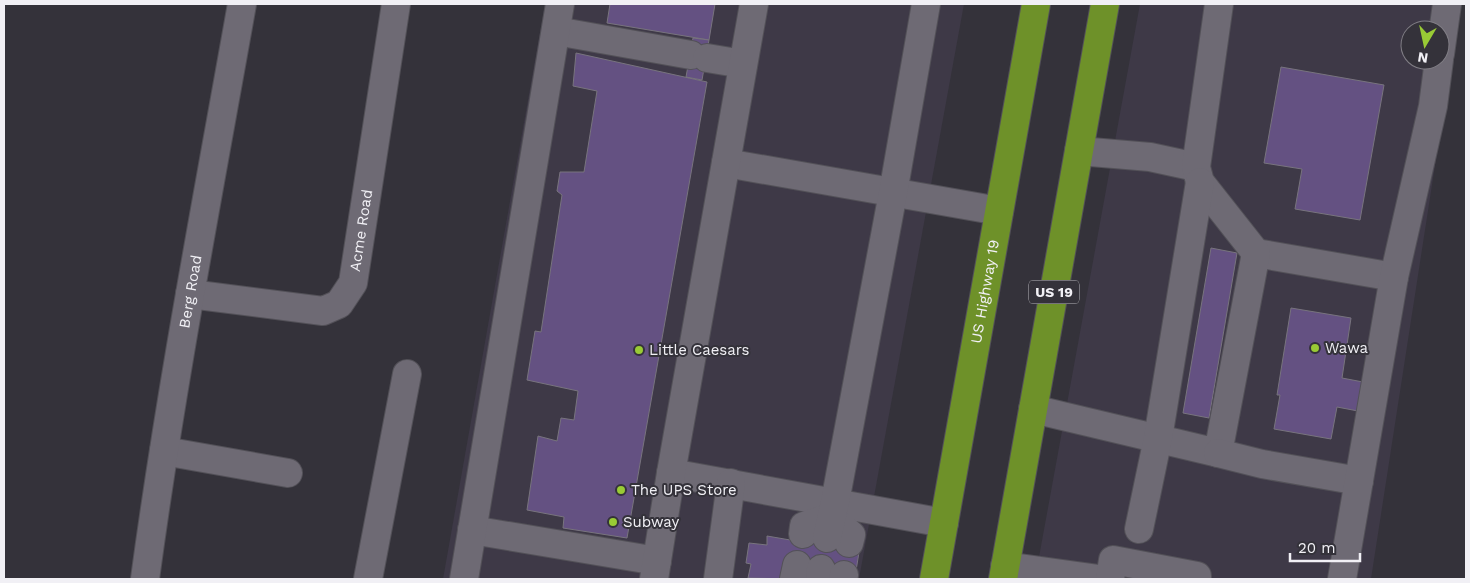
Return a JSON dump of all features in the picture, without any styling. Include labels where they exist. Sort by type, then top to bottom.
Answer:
[{"type":"highway","name":"US Highway 19","points":[[934,579],[1036,4]]},
{"type":"highway","name":"US 19","points":[[1004,573],[1105,4]]},
{"type":"street","name":"Berg Road","points":[[145,579],[190,294],[242,4]]},
{"type":"street","name":"Acme Road","points":[[190,294],[323,311],[339,304],[353,283],[396,4]]},
{"type":"street","points":[[464,579],[560,4]]},
{"type":"street","points":[[472,530],[656,570],[671,473],[754,4]]},
{"type":"street","points":[[829,527],[894,193],[926,4]]},
{"type":"street","points":[[1139,529],[1158,438],[1198,174],[1219,4]]},
{"type":"street","points":[[1445,20],[1447,4]]},
{"type":"street","points":[[556,31],[743,64]]},
{"type":"street","points":[[1342,579],[1394,277],[1433,106],[1438,70]]},
{"type":"street","points":[[1079,151],[1150,158],[1198,174],[1256,253],[1394,277]]},
{"type":"street","points":[[726,163],[999,211]]},
{"type":"street","points":[[1218,453],[1256,253]]},
{"type":"street","points":[[368,579],[407,374]]},
{"type":"street","points":[[1033,409],[1262,464],[1359,481]]},
{"type":"street","points":[[164,451],[288,473]]},
{"type":"street","points":[[671,473],[731,482],[829,527],[944,523]]},
{"type":"street","points":[[718,579],[731,482]]},
{"type":"street","points":[[1110,579],[1113,560],[1197,576],[1197,579]]},
{"type":"street","points":[[1004,573],[1099,579]]},
{"type":"shaded area","points":[[545,4],[964,4],[859,579],[443,579]]},
{"type":"shaded area","points":[[1140,4],[1460,4],[1450,69],[1450,20],[1400,20],[1400,70],[1450,70],[1371,579],[1035,579]]},
{"type":"building","points":[[610,4],[715,4],[709,40],[607,23]]},
{"type":"building","points":[[693,38],[709,40],[702,80],[686,77]]},
{"type":"building","points":[[576,53],[707,82],[627,538],[563,528],[564,517],[527,510],[538,436],[557,441],[561,418],[574,420],[578,391],[527,380],[535,331],[541,332],[562,195],[557,191],[560,172],[584,172],[597,91],[573,86]]},
{"type":"building","points":[[1281,67],[1384,85],[1360,220],[1295,209],[1302,169],[1264,163]]},
{"type":"building","points":[[1211,248],[1237,253],[1209,418],[1183,413]]},
{"type":"building","name":"Wawa","points":[[1291,308],[1351,318],[1342,378],[1363,382],[1358,411],[1337,407],[1331,439],[1274,429],[1280,395],[1277,395]]},
{"type":"building","points":[[799,530],[860,546],[855,577],[748,578],[751,564],[746,563],[749,543],[767,545],[767,536],[796,541]]},
{"type":"place","name":"Wawa","points":[[1315,348]]},
{"type":"place","name":"Little Caesars","points":[[639,350]]},
{"type":"place","name":"The UPS Store","points":[[621,490]]},
{"type":"place","name":"Subway","points":[[613,522]]}]
